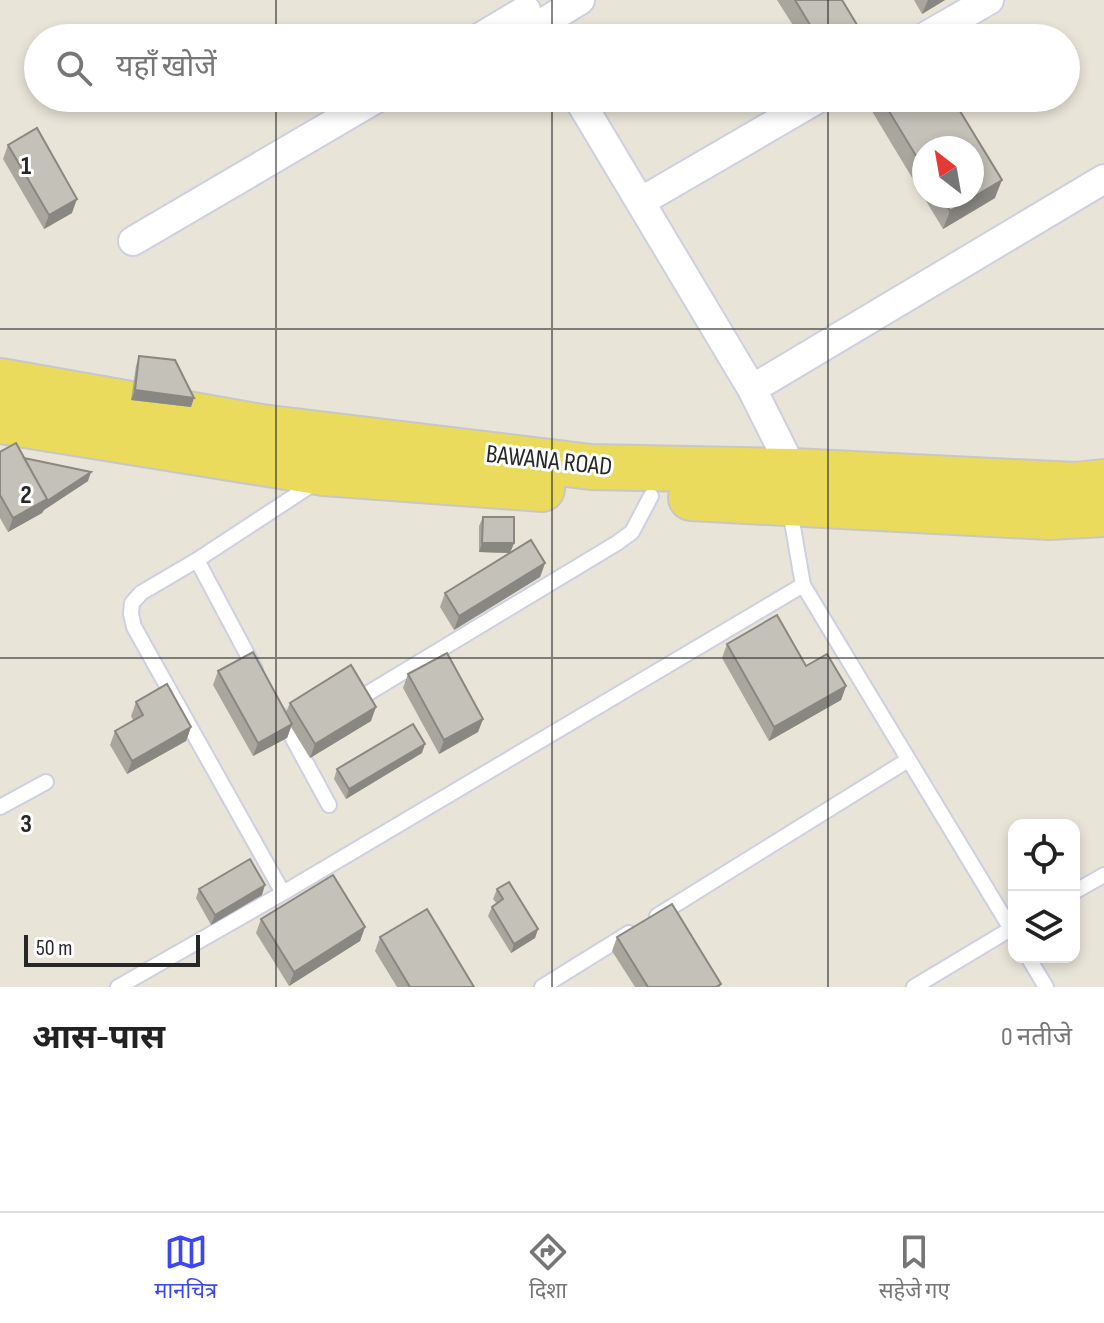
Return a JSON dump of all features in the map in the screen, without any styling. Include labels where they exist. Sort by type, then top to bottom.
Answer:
[{"type":"main road","name":"BAWANA ROAD","points":[[0,381],[126,422],[334,456],[651,496],[791,487],[1075,485],[1104,482]]},
{"type":"main road","name":"BAWANA ROAD","points":[[0,421],[126,422]]},
{"type":"main road","name":"BAWANA ROAD","points":[[334,456],[591,467],[1049,517],[1104,514]]},
{"type":"street","points":[[531,19],[580,0]]},
{"type":"street","points":[[947,24],[989,0]]},
{"type":"street","points":[[133,241],[353,112]]},
{"type":"street","points":[[586,112],[752,389],[791,487]]},
{"type":"street","points":[[640,202],[795,112]]},
{"type":"street","points":[[752,389],[1104,179]]},
{"type":"lane","points":[[283,893],[134,627],[132,603],[141,593],[308,488],[334,456]]},
{"type":"lane","points":[[791,487],[803,585],[1008,922]]},
{"type":"lane","points":[[365,695],[617,543],[632,532],[651,496]]},
{"type":"lane","points":[[197,560],[329,805]]},
{"type":"lane","points":[[118,987],[283,893],[803,585]]},
{"type":"lane","points":[[542,987],[908,760]]},
{"type":"lane","points":[[0,807],[46,782]]},
{"type":"lane","points":[[1076,891],[1104,875]]},
{"type":"lane","points":[[914,987],[1008,933]]},
{"type":"lane","points":[[1032,963],[1046,987]]},
{"type":"building","points":[[795,0],[842,0],[857,24],[810,24]]},
{"type":"building","points":[[889,112],[961,112],[975,136],[912,136],[912,149]]},
{"type":"building","points":[[37,128],[77,199],[49,215],[8,145]]},
{"type":"building","points":[[984,150],[1002,180],[984,191]]},
{"type":"building","points":[[139,356],[175,360],[194,398],[135,390]]},
{"type":"building","points":[[16,443],[47,499],[13,518],[0,495],[0,452]]},
{"type":"building","points":[[24,458],[91,472],[47,501]]},
{"type":"building","points":[[483,517],[514,517],[514,543],[482,543]]},
{"type":"building","points":[[531,540],[545,563],[459,616],[445,593]]},
{"type":"building","points":[[777,615],[806,666],[827,654],[846,686],[774,727],[727,644]]},
{"type":"building","points":[[253,652],[292,724],[258,743],[218,671]]},
{"type":"building","points":[[447,653],[483,719],[444,740],[408,674]]},
{"type":"building","points":[[351,665],[376,707],[315,744],[290,703]]},
{"type":"building","points":[[167,684],[191,727],[132,761],[115,731],[143,715],[136,702]]},
{"type":"building","points":[[413,724],[425,744],[349,789],[337,769]]},
{"type":"building","points":[[250,859],[265,885],[215,915],[199,889]]},
{"type":"building","points":[[333,875],[365,927],[294,972],[261,919]]},
{"type":"building","points":[[509,882],[538,929],[514,944],[492,907],[503,899],[497,889]]},
{"type":"building","points":[[672,904],[721,984],[716,987],[648,987],[617,937]]},
{"type":"building","points":[[427,909],[474,987],[410,987],[380,937]]}]
